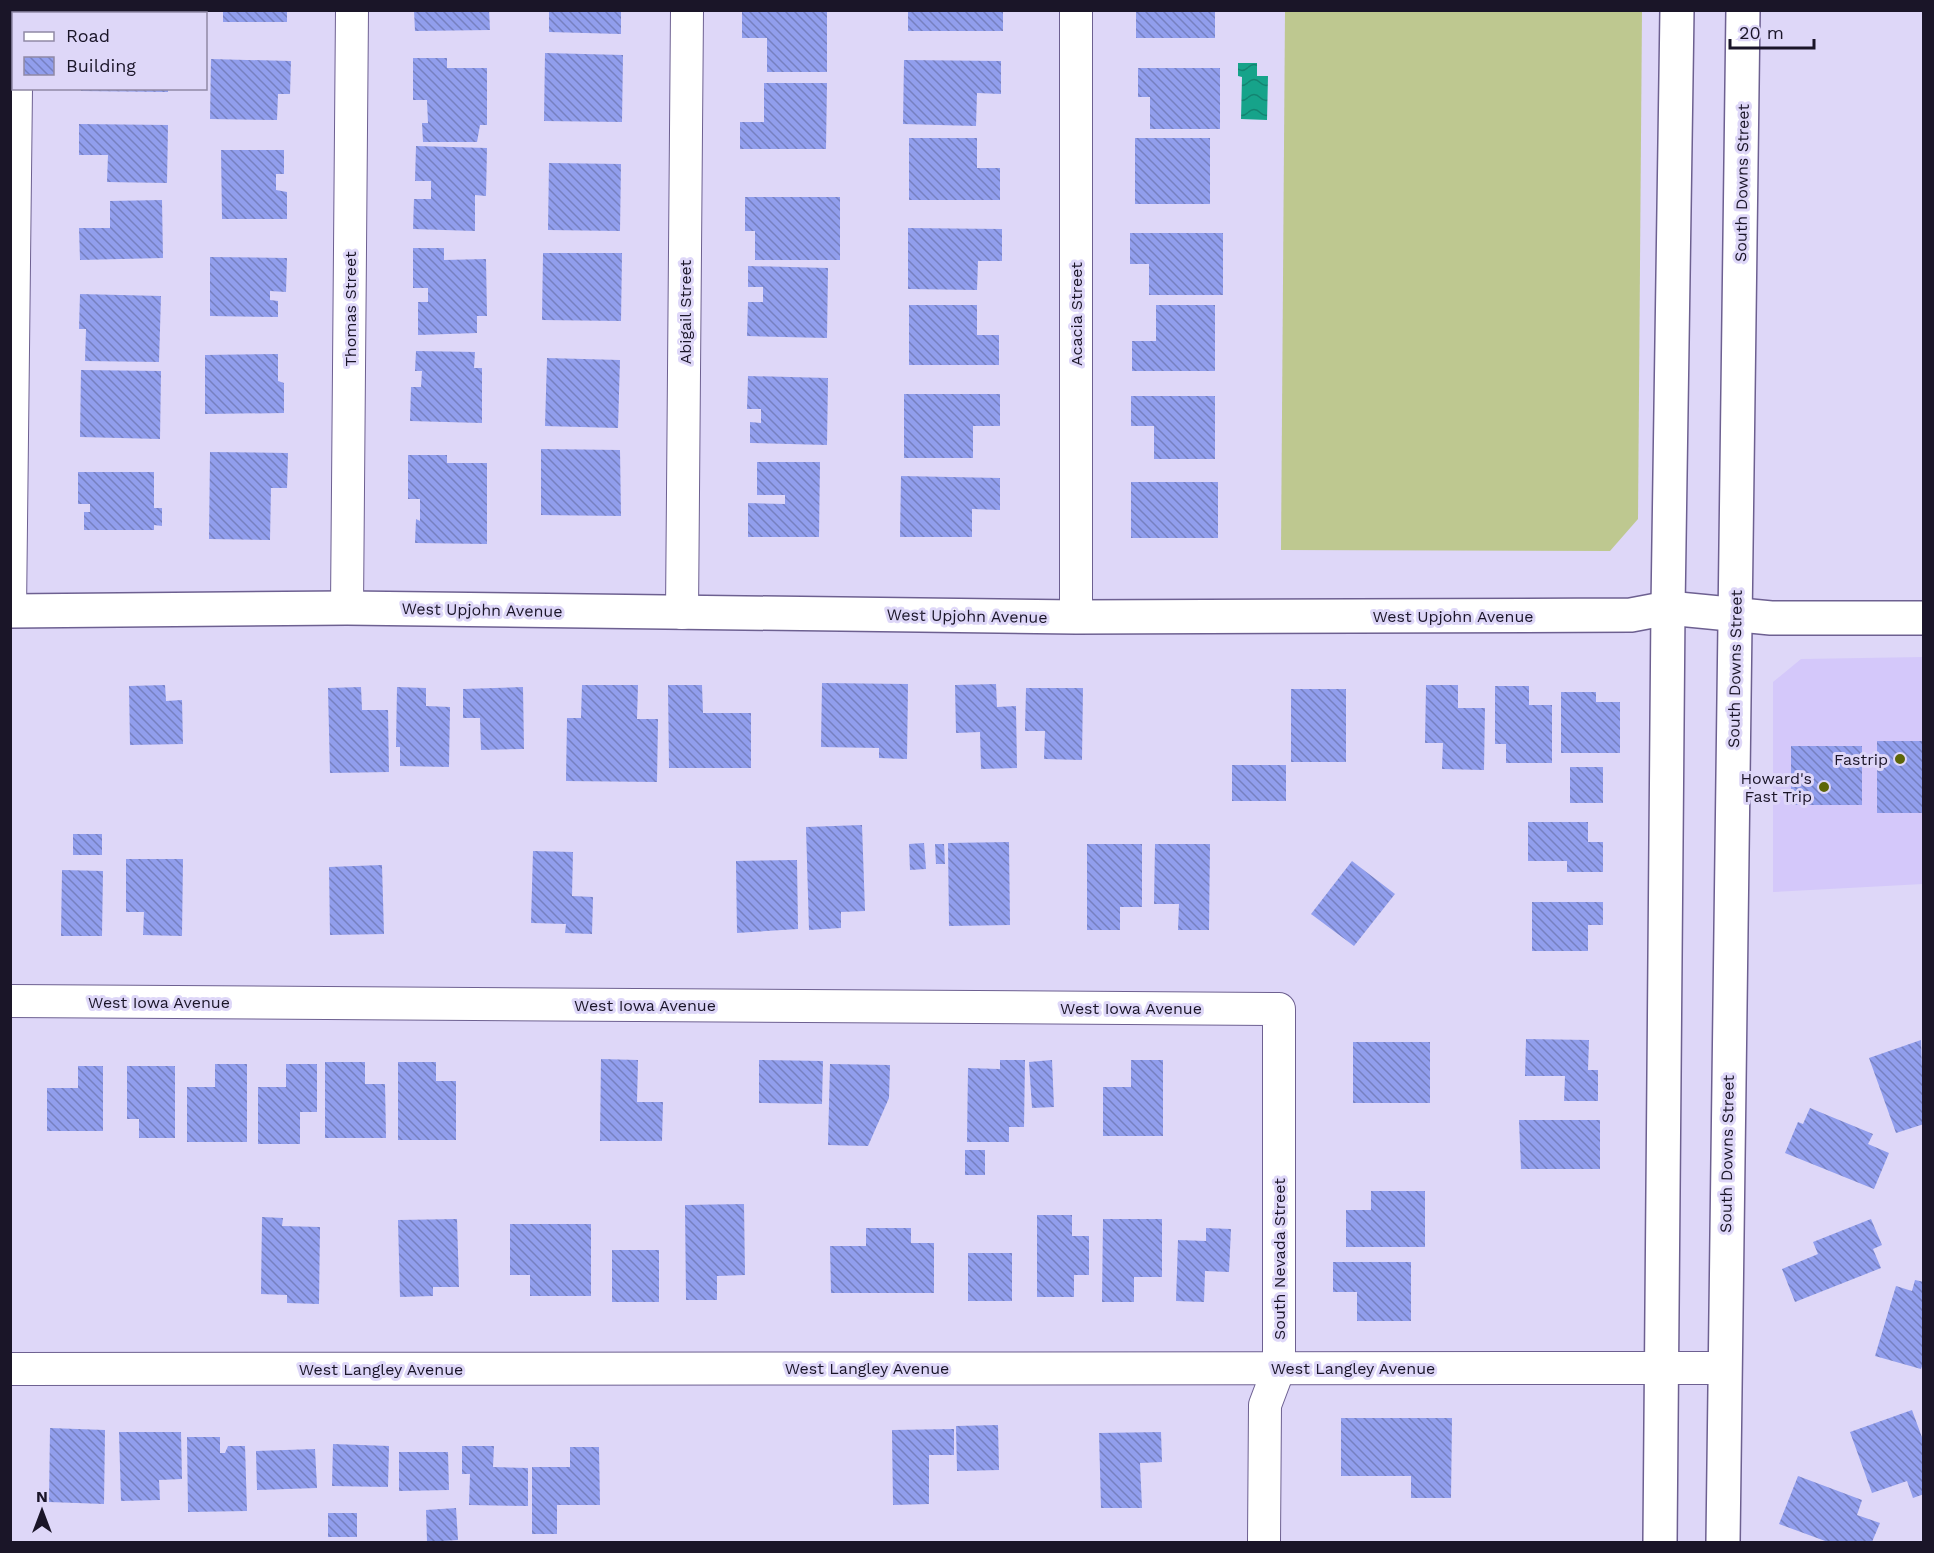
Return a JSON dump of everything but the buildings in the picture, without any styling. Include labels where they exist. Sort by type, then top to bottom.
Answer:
[{"type":"main road","points":[[1660,1542],[1668,608],[1677,10]]},
{"type":"main road","name":"South Downs Street","points":[[1723,1542],[1737,614],[1743,10]]},
{"type":"main road","name":"West Upjohn Avenue","points":[[10,611],[347,608],[1076,617],[1630,615],[1668,608],[1771,618],[1923,618]]},
{"type":"street","name":"Thomas Street","points":[[347,608],[352,10]]},
{"type":"street","name":"Abigail Street","points":[[682,613],[687,10]]},
{"type":"street","name":"Acacia Street","points":[[1076,10],[1076,617]]},
{"type":"street","points":[[10,611],[16,90]]},
{"type":"street","name":"West Iowa Avenue","points":[[10,1001],[1279,1009]]},
{"type":"street","name":"South Nevada Street","points":[[1264,1542],[1265,1405],[1279,1368],[1279,1009]]},
{"type":"street","name":"West Langley Avenue","points":[[10,1369],[1663,1366],[1724,1368]]},
{"type":"shaded area","points":[[1285,11],[1642,11],[1638,519],[1610,551],[1281,550]]},
{"type":"shaded area","points":[[1923,657],[1923,884],[1773,892],[1773,682],[1801,659]]},
{"type":"water","points":[[1238,63],[1257,63],[1257,76],[1268,76],[1267,120],[1241,119],[1242,77],[1238,76]]},
{"type":"place","name":"Fastrip","points":[[1900,759]]},
{"type":"place","name":"Howard's Fast Trip","points":[[1824,787]]}]
